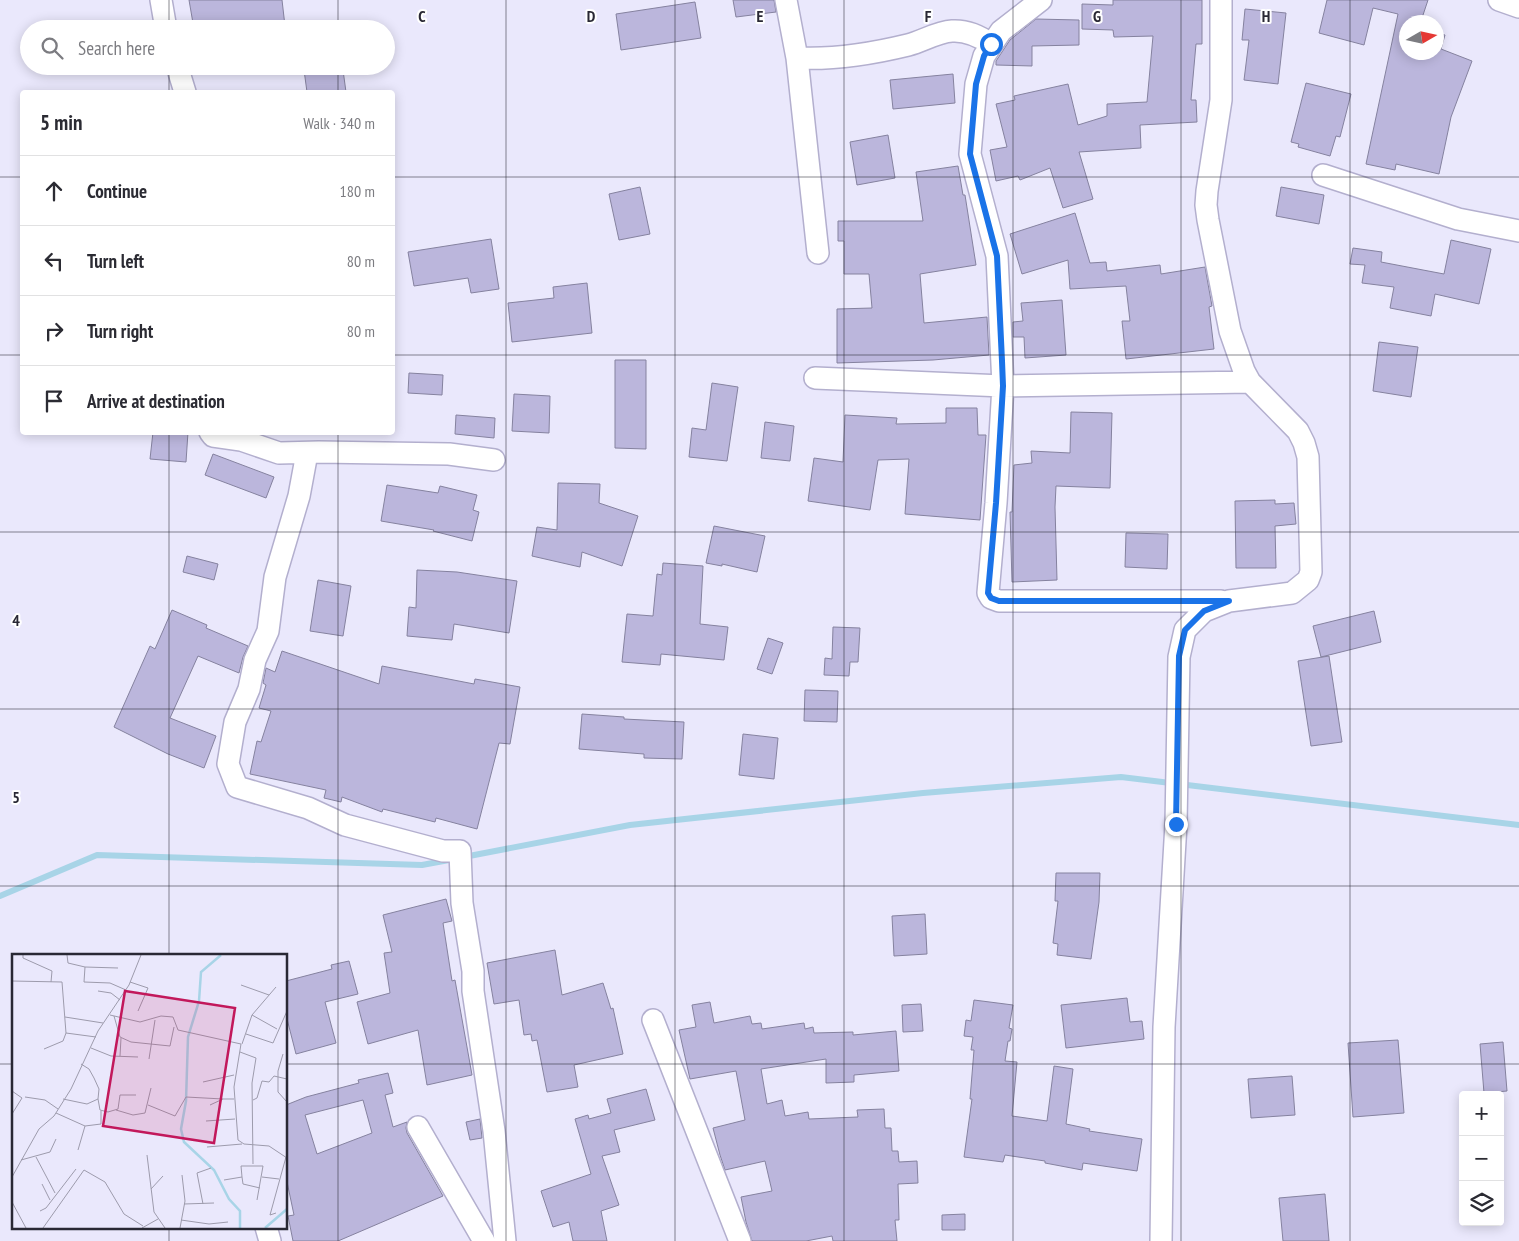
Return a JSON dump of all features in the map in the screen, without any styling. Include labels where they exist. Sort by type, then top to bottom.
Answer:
[{"type":"street","points":[[161,0],[164,20]]},
{"type":"street","points":[[786,0],[797,58],[818,253]]},
{"type":"street","points":[[1041,0],[1001,31],[984,56],[976,84],[970,154],[997,256],[1003,386],[988,593],[991,598],[999,601],[1229,601],[1292,593],[1308,580],[1311,572],[1308,457],[1304,442],[1298,431],[1250,382],[1244,371],[1230,331],[1206,205],[1221,100],[1220,0]]},
{"type":"street","points":[[1499,0],[1519,7]]},
{"type":"street","points":[[797,58],[818,59],[866,54],[910,44],[952,31],[977,35],[991,44]]},
{"type":"street","points":[[180,75],[184,90]]},
{"type":"street","points":[[1323,175],[1458,219],[1519,231]]},
{"type":"street","points":[[815,378],[1003,386],[1250,382]]},
{"type":"street","points":[[212,435],[241,440],[280,453],[449,454],[494,460]]},
{"type":"street","points":[[307,453],[298,496],[276,577],[268,631],[255,660],[249,689],[235,722],[228,764],[237,787],[308,808],[345,825],[442,851],[460,851],[462,903],[494,1131],[504,1241]]},
{"type":"street","points":[[1161,1241],[1164,1027],[1176,824],[1179,656],[1185,630],[1204,611],[1229,601]]},
{"type":"street","points":[[653,1020],[740,1241]]},
{"type":"street","points":[[418,1127],[484,1241]]},
{"type":"street","points":[[266,1228],[270,1241]]},
{"type":"building","points":[[189,0],[282,0],[284,20],[192,20]]},
{"type":"building","points":[[733,0],[774,0],[776,12],[736,17]]},
{"type":"building","points":[[1113,0],[1202,0],[1202,44],[1196,44],[1191,100],[1196,100],[1197,122],[1140,125],[1141,148],[1079,152],[1093,199],[1063,208],[1050,168],[1020,180],[1018,176],[996,181],[990,150],[1007,147],[996,104],[1015,100],[1014,96],[1068,84],[1078,125],[1107,116],[1107,104],[1147,102],[1153,36],[1114,37],[1113,30],[1082,29],[1082,4],[1113,5]]},
{"type":"building","points":[[1327,0],[1428,0],[1423,15],[1399,15],[1399,60],[1444,60],[1444,50],[1472,61],[1451,117],[1439,174],[1396,164],[1395,170],[1366,164],[1398,14],[1373,8],[1364,45],[1319,33]]},
{"type":"building","points":[[695,2],[701,38],[621,50],[616,14]]},
{"type":"building","points":[[1245,9],[1286,13],[1278,84],[1244,80],[1249,40],[1242,40]]},
{"type":"building","points":[[1036,19],[1079,20],[1079,45],[1032,46],[1032,66],[996,65],[996,61],[1010,40]]},
{"type":"building","points":[[953,74],[955,103],[893,109],[890,80]]},
{"type":"building","points":[[305,75],[344,75],[346,90],[307,90]]},
{"type":"building","points":[[1306,83],[1351,94],[1340,137],[1336,136],[1330,156],[1298,147],[1299,144],[1291,142]]},
{"type":"building","points":[[888,135],[895,178],[857,185],[850,142]]},
{"type":"building","points":[[958,166],[963,195],[965,195],[976,265],[920,274],[924,323],[987,317],[989,355],[933,360],[837,363],[837,309],[872,308],[869,274],[844,274],[844,241],[838,241],[838,221],[923,221],[916,172]]},
{"type":"building","points":[[640,187],[650,234],[619,240],[609,194]]},
{"type":"building","points":[[1281,187],[1324,195],[1319,224],[1276,216]]},
{"type":"building","points":[[1075,213],[1090,263],[1106,262],[1107,271],[1160,265],[1161,274],[1205,267],[1212,306],[1209,307],[1214,349],[1126,359],[1122,321],[1130,321],[1126,286],[1070,289],[1068,260],[1022,274],[1010,234]]},
{"type":"building","points":[[491,239],[499,289],[471,293],[468,278],[414,286],[408,252]]},
{"type":"building","points":[[1451,240],[1491,249],[1479,304],[1435,294],[1431,316],[1390,308],[1394,287],[1362,283],[1365,265],[1350,264],[1353,248],[1382,252],[1381,262],[1444,274]]},
{"type":"building","points":[[587,283],[592,333],[512,342],[508,303],[554,298],[553,287]]},
{"type":"building","points":[[1062,300],[1066,355],[1025,358],[1024,337],[1013,337],[1013,322],[1023,321],[1021,303]]},
{"type":"building","points":[[1379,342],[1418,347],[1411,397],[1373,391]]},
{"type":"building","points":[[615,360],[646,360],[646,449],[615,448]]},
{"type":"building","points":[[409,373],[443,375],[442,395],[408,393]]},
{"type":"building","points":[[712,383],[738,387],[727,461],[689,457],[692,428],[706,430]]},
{"type":"building","points":[[514,394],[550,396],[549,433],[512,431]]},
{"type":"building","points":[[946,408],[977,408],[978,435],[986,435],[980,520],[905,514],[909,459],[878,460],[870,510],[808,501],[814,458],[843,462],[845,415],[897,418],[896,424],[946,423]]},
{"type":"building","points":[[1071,412],[1112,413],[1110,488],[1056,486],[1057,580],[1012,582],[1010,512],[1012,512],[1014,465],[1032,463],[1031,451],[1070,453]]},
{"type":"building","points":[[456,415],[495,418],[494,438],[455,434]]},
{"type":"building","points":[[765,422],[794,426],[790,461],[761,458]]},
{"type":"building","points":[[153,435],[188,435],[186,462],[150,459]]},
{"type":"building","points":[[213,454],[274,477],[266,498],[205,475]]},
{"type":"building","points":[[558,483],[600,484],[599,503],[638,516],[622,566],[582,552],[580,567],[532,556],[537,527],[557,530]]},
{"type":"building","points":[[387,485],[438,493],[440,486],[477,495],[473,510],[479,512],[472,541],[434,530],[381,521]]},
{"type":"building","points":[[1275,500],[1275,504],[1294,503],[1296,524],[1275,526],[1276,568],[1236,568],[1235,501]]},
{"type":"building","points":[[714,526],[765,536],[757,572],[722,564],[722,566],[706,563]]},
{"type":"building","points":[[1126,533],[1168,534],[1167,569],[1125,567]]},
{"type":"building","points":[[187,556],[218,564],[214,580],[183,572]]},
{"type":"building","points":[[663,563],[703,566],[700,624],[728,627],[724,660],[661,654],[660,665],[622,662],[627,614],[653,616],[657,574],[662,575]]},
{"type":"building","points":[[417,570],[457,572],[517,581],[509,633],[454,624],[452,640],[407,636],[409,607],[416,608]]},
{"type":"building","points":[[318,580],[351,586],[343,636],[310,631]]},
{"type":"building","points":[[172,610],[207,625],[206,628],[248,646],[239,673],[198,656],[170,718],[216,736],[204,768],[168,754],[114,727],[150,646],[155,649]]},
{"type":"building","points":[[1374,611],[1381,642],[1321,657],[1313,626]]},
{"type":"building","points":[[833,627],[860,628],[858,662],[850,662],[849,676],[824,675],[825,658],[832,659]]},
{"type":"building","points":[[768,638],[783,643],[772,674],[757,669]]},
{"type":"building","points":[[282,651],[379,684],[382,666],[474,684],[475,679],[520,687],[510,744],[499,743],[477,829],[436,818],[435,822],[383,809],[382,812],[342,797],[341,802],[324,798],[326,790],[250,774],[257,741],[261,742],[271,711],[259,708],[266,685],[263,683],[266,668],[275,672]]},
{"type":"building","points":[[1329,656],[1342,742],[1311,746],[1298,661]]},
{"type":"building","points":[[805,690],[838,691],[837,722],[804,721]]},
{"type":"building","points":[[582,714],[624,717],[624,719],[684,722],[682,759],[644,758],[644,754],[579,749]]},
{"type":"building","points":[[743,734],[778,738],[774,779],[739,775]]},
{"type":"building","points":[[1056,873],[1100,873],[1099,902],[1091,959],[1057,955],[1058,944],[1053,943],[1058,901],[1055,901]]},
{"type":"building","points":[[446,899],[452,921],[443,923],[452,981],[455,980],[472,1075],[427,1085],[418,1030],[368,1044],[357,1002],[390,993],[384,953],[392,952],[383,915]]},
{"type":"building","points":[[925,914],[927,954],[894,956],[892,916]]},
{"type":"building","points":[[555,950],[562,995],[603,983],[611,1009],[613,1008],[623,1054],[574,1065],[578,1087],[547,1092],[537,1040],[532,1041],[531,1034],[524,1035],[519,1000],[494,1004],[487,963]]},
{"type":"building","points":[[349,961],[358,994],[325,1002],[336,1043],[296,1054],[288,1023],[288,980],[332,969],[331,965]]},
{"type":"building","points":[[1127,998],[1130,1022],[1142,1021],[1144,1039],[1066,1048],[1061,1005]]},
{"type":"building","points":[[974,1000],[1013,1005],[1009,1028],[1012,1029],[1005,1061],[1017,1062],[1012,1116],[1047,1121],[1054,1066],[1073,1069],[1066,1124],[1090,1129],[1089,1131],[1142,1139],[1137,1171],[1083,1163],[1082,1170],[1045,1163],[1045,1161],[1005,1155],[1003,1162],[964,1157],[972,1099],[970,1099],[974,1050],[971,1050],[973,1037],[964,1036],[966,1020],[971,1021]]},
{"type":"building","points":[[710,1002],[714,1023],[750,1016],[752,1024],[761,1023],[762,1029],[804,1023],[805,1029],[813,1027],[814,1033],[853,1032],[853,1035],[896,1031],[899,1071],[854,1075],[854,1082],[826,1083],[826,1059],[761,1069],[767,1104],[782,1100],[785,1116],[808,1112],[809,1119],[858,1117],[857,1110],[884,1109],[885,1128],[891,1128],[892,1151],[898,1151],[899,1162],[917,1161],[918,1183],[898,1184],[899,1220],[895,1220],[897,1241],[833,1241],[832,1236],[806,1241],[752,1241],[741,1197],[772,1191],[765,1161],[725,1170],[713,1128],[745,1120],[736,1071],[690,1079],[679,1030],[696,1027],[692,1005]]},
{"type":"building","points":[[921,1004],[923,1031],[903,1032],[902,1005]]},
{"type":"building","points":[[1398,1040],[1404,1113],[1353,1117],[1348,1043]]},
{"type":"building","points":[[1503,1042],[1507,1091],[1484,1091],[1480,1044]]},
{"type":"building","points":[[388,1073],[393,1093],[385,1095],[393,1127],[407,1122],[407,1133],[443,1196],[338,1241],[293,1241],[288,1216],[294,1215],[288,1186],[288,1104],[306,1097],[359,1083],[358,1080]],"holes":[[[363,1100],[372,1133],[317,1154],[305,1115]]]},
{"type":"building","points":[[1292,1076],[1295,1115],[1251,1118],[1248,1079]]},
{"type":"building","points":[[646,1089],[655,1120],[614,1130],[620,1152],[602,1156],[619,1205],[601,1211],[607,1241],[573,1241],[569,1222],[553,1227],[541,1191],[591,1174],[575,1119],[588,1115],[589,1119],[611,1113],[607,1099]]},
{"type":"building","points":[[480,1119],[482,1138],[470,1140],[466,1122]]},
{"type":"building","points":[[1325,1194],[1329,1241],[1283,1241],[1279,1198]]},
{"type":"building","points":[[965,1214],[965,1230],[942,1230],[942,1215]]},
{"type":"waterway","points":[[464,857],[630,825],[923,793],[1121,777],[1519,825]]},
{"type":"waterway","points":[[0,896],[97,855],[422,865],[449,860]]},
{"type":"route","points":[[991,44],[984,56],[976,84],[970,154],[997,256],[1002,361],[1003,386],[996,503],[988,593],[991,598],[999,601],[1229,601],[1204,611],[1185,630],[1179,656],[1176,824]]}]
